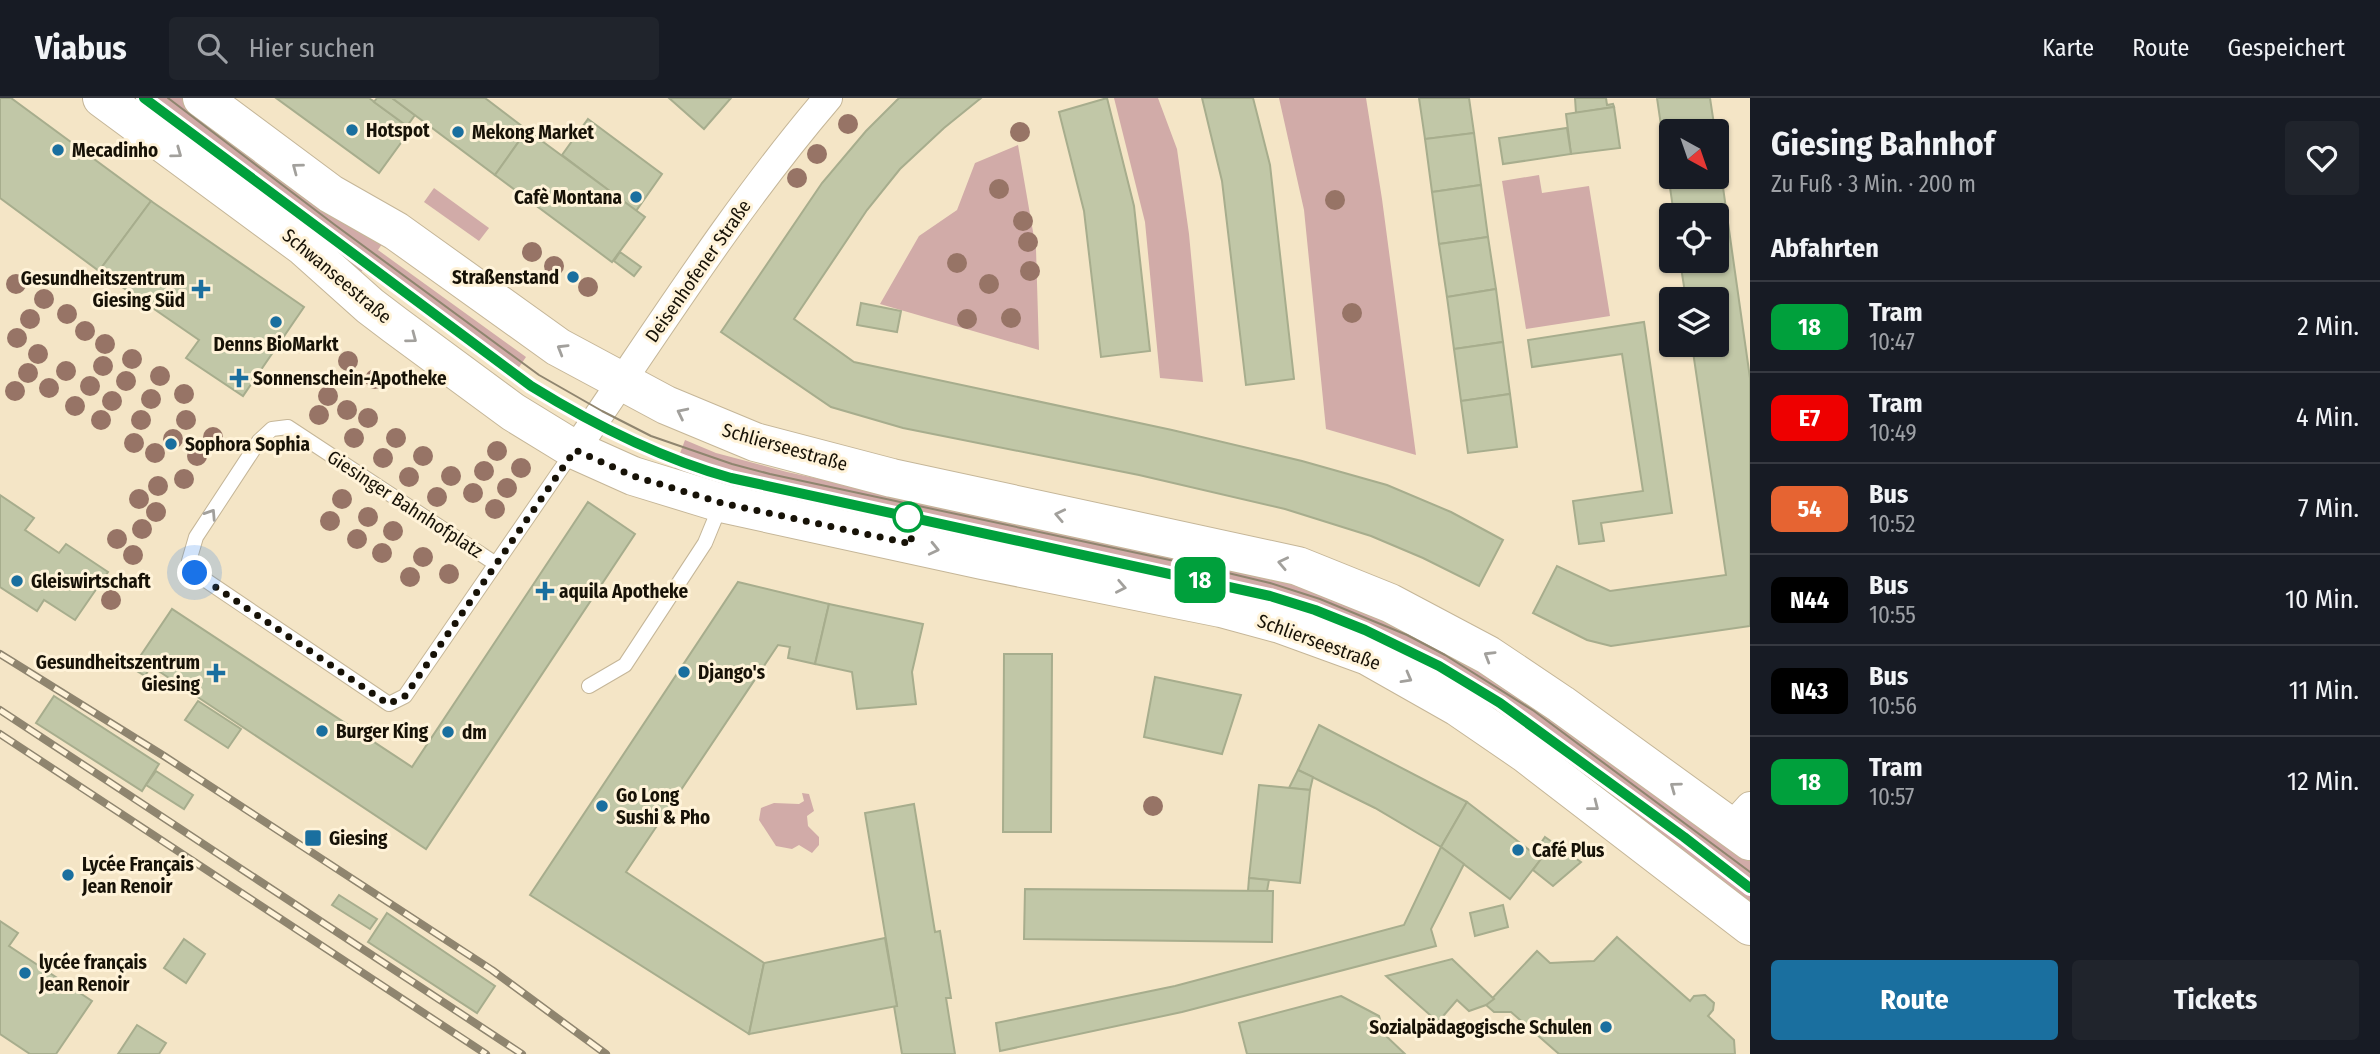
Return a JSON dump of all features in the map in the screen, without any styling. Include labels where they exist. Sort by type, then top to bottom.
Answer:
[{"type":"main road","name":"Schwanseestraße","points":[[102,98],[304,247],[370,306],[417,342],[513,412],[575,450]]},
{"type":"main road","points":[[202,98],[331,194],[396,232],[558,347],[621,383]]},
{"type":"main road","name":"Schlierseestraße","points":[[621,383],[694,419],[755,442],[892,478],[1298,566],[1390,603],[1488,655],[1744,825]]},
{"type":"main road","name":"Schlierseestraße","points":[[575,450],[633,476],[722,503],[982,560],[1222,608],[1280,624],[1368,656],[1458,707],[1525,753],[1750,926]]},
{"type":"street","name":"Deisenhofener Straße","points":[[575,450],[747,200],[790,142],[828,98]]},
{"type":"lane","name":"Giesinger Bahnhofplatz","points":[[496,564],[288,427],[272,429],[258,441],[196,537],[190,561],[195,573],[388,704],[405,696],[575,450]]},
{"type":"lane","points":[[589,685],[625,665],[705,543],[722,503]]},
{"type":"shaded area","points":[[128,98],[184,98],[384,241],[378,250],[526,357],[511,379],[364,269],[358,275]]},
{"type":"shaded area","points":[[1114,98],[1158,98],[1177,149],[1189,234],[1203,382],[1160,378],[1145,222]]},
{"type":"shaded area","points":[[1279,98],[1366,98],[1416,455],[1326,429],[1304,210]]},
{"type":"shaded area","points":[[1018,145],[1036,249],[1039,350],[880,304],[919,236],[957,210],[975,163]]},
{"type":"shaded area","points":[[1539,175],[1542,193],[1589,186],[1610,316],[1526,329],[1502,181]]},
{"type":"shaded area","points":[[434,188],[489,228],[479,241],[424,202]]},
{"type":"shaded area","points":[[685,440],[716,453],[787,472],[1289,579],[1456,651],[1750,858],[1750,906],[1685,857],[1622,802],[1519,726],[1476,698],[943,536],[673,472]]},
{"type":"shaded area","points":[[802,793],[809,794],[814,811],[807,816],[808,826],[819,837],[819,845],[812,853],[799,845],[792,849],[776,846],[759,820],[761,808],[774,803],[799,804],[804,801]]},
{"type":"building","points":[[0,98],[11,98],[151,201],[99,271],[0,198]]},
{"type":"building","points":[[276,98],[369,98],[411,129],[379,173]]},
{"type":"building","points":[[377,98],[392,98],[415,115],[407,126],[374,102]]},
{"type":"building","points":[[392,98],[485,98],[527,130],[495,175]]},
{"type":"building","points":[[669,98],[731,98],[704,129]]},
{"type":"building","points":[[899,98],[981,98],[900,169],[867,210],[794,319],[854,362],[1172,430],[1302,461],[1387,485],[1451,512],[1503,540],[1479,586],[1371,536],[1285,509],[1139,475],[903,428],[831,407],[721,332],[822,183],[866,131]]},
{"type":"building","points":[[1107,98],[1134,206],[1150,351],[1101,357],[1084,211],[1059,112]]},
{"type":"building","points":[[1202,98],[1253,98],[1270,165],[1294,379],[1246,385],[1222,181]]},
{"type":"building","points":[[1419,98],[1469,98],[1474,133],[1425,139]]},
{"type":"building","points":[[1575,98],[1606,98],[1607,105],[1613,104],[1614,107],[1576,113]]},
{"type":"building","points":[[1657,98],[1710,98],[1713,119],[1660,119]]},
{"type":"building","points":[[1614,107],[1620,148],[1571,154],[1566,114]]},
{"type":"building","points":[[588,119],[662,174],[636,211],[562,155]]},
{"type":"building","points":[[1567,128],[1571,154],[1503,164],[1499,138]]},
{"type":"building","points":[[527,130],[645,217],[612,262],[495,175]]},
{"type":"building","points":[[1474,133],[1481,185],[1432,192],[1425,139]]},
{"type":"building","points":[[1481,185],[1488,237],[1439,244],[1432,192]]},
{"type":"building","points":[[1670,189],[1723,189],[1725,203],[1672,203]]},
{"type":"building","name":"Gesundheitszentrum Giesing Süd","points":[[151,201],[304,307],[243,396],[186,358],[199,340],[99,271]]},
{"type":"building","points":[[1729,230],[1750,378],[1750,626],[1611,646],[1587,640],[1533,613],[1557,566],[1610,591],[1726,575],[1694,357],[1729,357],[1729,287],[1684,287],[1682,273],[1729,273]]},
{"type":"building","points":[[1488,237],[1496,289],[1447,297],[1439,244]]},
{"type":"building","points":[[620,252],[641,267],[634,276],[614,261]]},
{"type":"building","points":[[1496,289],[1503,342],[1454,349],[1447,297]]},
{"type":"building","points":[[861,303],[901,311],[897,332],[857,325]]},
{"type":"building","points":[[1644,322],[1672,513],[1601,523],[1604,541],[1579,544],[1573,501],[1643,491],[1622,354],[1532,367],[1528,340]]},
{"type":"building","points":[[1503,342],[1510,394],[1461,401],[1454,349]]},
{"type":"building","points":[[1510,394],[1517,447],[1468,453],[1461,401]]},
{"type":"building","points":[[0,495],[34,518],[25,530],[59,553],[66,544],[108,572],[75,620],[44,600],[37,611],[0,587]]},
{"type":"building","name":"Gesundheitszentrum Giesing","points":[[588,502],[635,534],[426,849],[139,658],[172,609],[412,767]]},
{"type":"building","points":[[738,582],[829,604],[815,664],[788,658],[790,647],[778,645],[626,872],[764,963],[749,1034],[530,895]]},
{"type":"building","points":[[829,604],[923,624],[912,672],[916,704],[857,709],[852,672],[815,664]]},
{"type":"building","points":[[1004,654],[1052,654],[1051,832],[1003,832]]},
{"type":"building","points":[[142,660],[151,666],[145,676],[135,670]]},
{"type":"building","points":[[1155,677],[1241,695],[1222,754],[1144,737]]},
{"type":"building","points":[[54,696],[159,764],[142,791],[36,723]]},
{"type":"building","points":[[198,701],[241,729],[228,748],[185,720]]},
{"type":"building","points":[[1319,725],[1467,802],[1441,847],[1375,808],[1298,770]]},
{"type":"building","points":[[1298,770],[1313,777],[1310,790],[1289,788]]},
{"type":"building","points":[[156,771],[193,795],[184,809],[146,785]]},
{"type":"building","points":[[1259,785],[1310,790],[1300,883],[1249,878]]},
{"type":"building","points":[[1467,802],[1541,859],[1510,899],[1441,847]]},
{"type":"building","points":[[914,804],[935,932],[940,931],[951,998],[946,998],[955,1054],[902,1054],[894,1006],[897,1006],[865,813]]},
{"type":"building","points":[[1545,837],[1581,862],[1553,886],[1533,870],[1541,859],[1534,853]]},
{"type":"building","points":[[1441,847],[1464,864],[1431,929],[1436,946],[1182,1012],[1000,1051],[996,1023],[1175,986],[1404,925]]},
{"type":"building","points":[[1249,878],[1269,880],[1267,891],[1248,891]]},
{"type":"building","points":[[1025,889],[1273,891],[1272,942],[1024,939]]},
{"type":"building","points":[[339,895],[377,919],[370,929],[332,905]]},
{"type":"building","points":[[1503,905],[1508,927],[1475,936],[1470,913]]},
{"type":"building","points":[[387,913],[495,986],[477,1013],[368,942]]},
{"type":"building","name":"lycée français Jean Renoir","points":[[0,921],[18,933],[9,946],[92,1001],[56,1054],[30,1054],[0,1034]]},
{"type":"building","points":[[1617,937],[1690,1001],[1694,996],[1705,995],[1714,1003],[1708,1016],[1734,1040],[1735,1054],[1559,1054],[1511,1012],[1494,1012],[1486,1005],[1537,951],[1550,963],[1594,961]]},
{"type":"building","points":[[885,938],[897,1006],[749,1034],[764,963]]},
{"type":"building","points":[[184,939],[205,954],[186,983],[164,968]]},
{"type":"building","points":[[1452,959],[1494,999],[1469,1011],[1457,1000],[1438,1022],[1386,976]]},
{"type":"building","points":[[1341,996],[1379,1016],[1385,1035],[1405,1054],[1247,1054],[1239,1023]]},
{"type":"building","points":[[137,1025],[166,1043],[159,1054],[118,1054]]},
{"type":"tram line","points":[[144,98],[531,386],[628,439],[678,461],[731,478],[1270,596],[1365,630],[1468,682],[1500,703],[1750,888]]},
{"type":"tram line","name":"18","points":[[144,98],[531,386],[618,435],[675,460],[731,478],[1270,596],[1365,630],[1439,666],[1500,703],[1750,888]]},
{"type":"tram line","points":[[168,98],[539,375],[651,436],[770,474],[1207,568],[1270,583],[1320,599],[1407,635],[1445,655],[1534,711],[1750,872]]},
{"type":"railway","points":[[0,654],[164,756],[492,970],[606,1054]]},
{"type":"railway","points":[[0,710],[522,1054]]},
{"type":"railway","points":[[0,734],[486,1054]]},
{"type":"place","name":"Hotspot","points":[[352,130]]},
{"type":"place","name":"Mekong Market","points":[[458,132]]},
{"type":"place","name":"Mecadinho","points":[[58,150]]},
{"type":"place","name":"Cafè Montana","points":[[636,197]]},
{"type":"place","name":"Straßenstand","points":[[573,277]]},
{"type":"place","name":"Gesundheitszentrum Giesing Süd","points":[[201,289]]},
{"type":"place","name":"Denns BioMarkt","points":[[276,322]]},
{"type":"place","name":"Sonnenschein-Apotheke","points":[[239,378]]},
{"type":"place","name":"Sophora Sophia","points":[[171,444]]},
{"type":"place","name":"Gleiswirtschaft","points":[[17,581]]},
{"type":"place","name":"aquila Apotheke","points":[[545,591]]},
{"type":"place","name":"Django's","points":[[684,672]]},
{"type":"place","name":"Gesundheitszentrum Giesing","points":[[216,673]]},
{"type":"place","name":"Burger King","points":[[322,731]]},
{"type":"place","name":"dm","points":[[448,732]]},
{"type":"place","name":"Go Long Sushi & Pho","points":[[602,806]]},
{"type":"place","name":"Giesing","points":[[313,838]]},
{"type":"place","name":"Café Plus","points":[[1518,850]]},
{"type":"place","name":"Lycée Français Jean Renoir","points":[[68,875]]},
{"type":"place","name":"lycée français Jean Renoir","points":[[25,973]]},
{"type":"place","name":"Sozialpädagogische Schulen","points":[[1606,1027]]},
{"type":"route","points":[[195,573],[388,704],[405,696],[575,450],[633,476],[722,503],[912,544],[908,517]]}]
